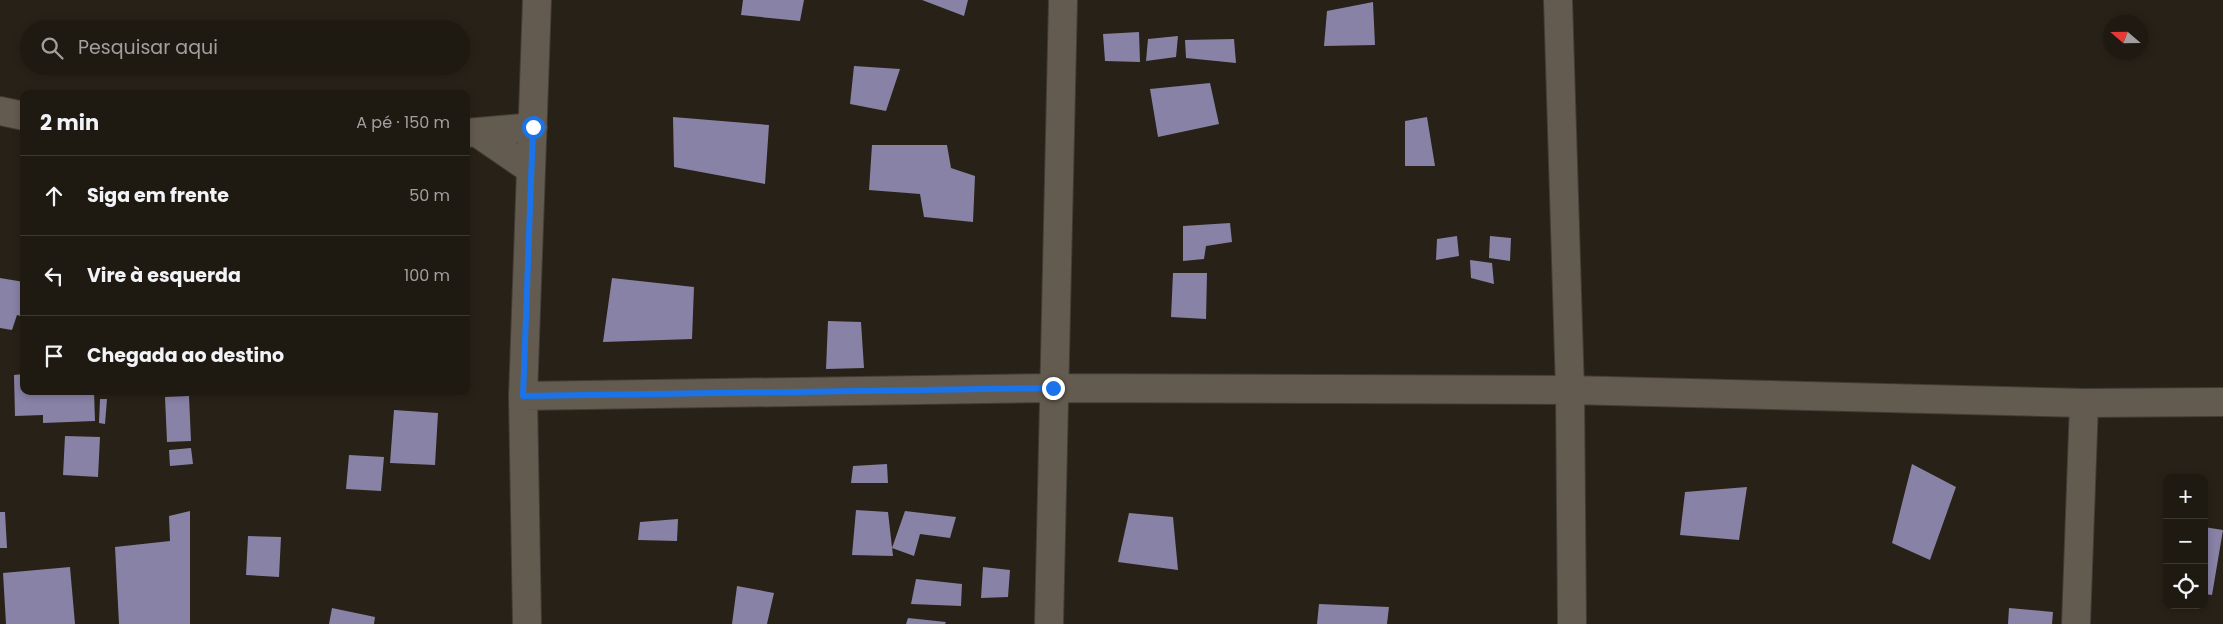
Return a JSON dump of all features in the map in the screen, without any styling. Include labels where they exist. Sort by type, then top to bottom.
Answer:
[{"type":"street","points":[[527,624],[523,396],[536,0]]},
{"type":"street","points":[[1049,624],[1063,0]]},
{"type":"street","points":[[1558,0],[1570,390],[1572,624]]},
{"type":"street","points":[[0,111],[20,115]]},
{"type":"street","points":[[471,133],[533,127]]},
{"type":"street","points":[[471,133],[530,169]]},
{"type":"street","points":[[523,396],[1053,388],[1570,390],[2084,403],[2223,402]]},
{"type":"street","points":[[2076,624],[2084,403]]},
{"type":"building","points":[[743,0],[804,0],[800,21],[741,15]]},
{"type":"building","points":[[922,0],[968,0],[964,16]]},
{"type":"building","points":[[1373,2],[1375,45],[1324,46],[1327,11]]},
{"type":"building","points":[[1139,32],[1140,62],[1105,61],[1103,34]]},
{"type":"building","points":[[1178,36],[1176,57],[1146,61],[1148,39]]},
{"type":"building","points":[[1234,39],[1236,63],[1186,58],[1185,40]]},
{"type":"building","points":[[854,66],[900,69],[886,111],[850,104]]},
{"type":"building","points":[[1210,83],[1219,124],[1158,137],[1150,89]]},
{"type":"building","points":[[673,117],[769,125],[765,184],[674,167]]},
{"type":"building","points":[[1427,117],[1435,166],[1405,166],[1405,121]]},
{"type":"building","points":[[872,145],[947,145],[951,168],[975,176],[973,222],[924,217],[920,194],[869,190]]},
{"type":"building","points":[[1230,223],[1232,242],[1206,246],[1204,259],[1183,261],[1183,226]]},
{"type":"building","points":[[1457,236],[1459,256],[1436,260],[1437,239]]},
{"type":"building","points":[[1490,236],[1511,238],[1510,261],[1489,258]]},
{"type":"building","points":[[1470,260],[1492,263],[1494,284],[1471,278]]},
{"type":"building","points":[[1173,273],[1207,273],[1206,319],[1171,317]]},
{"type":"building","points":[[0,278],[20,281],[20,316],[17,315],[12,330],[0,328]]},
{"type":"building","points":[[612,278],[694,287],[692,339],[603,342]]},
{"type":"building","points":[[828,321],[861,322],[864,368],[826,369]]},
{"type":"building","points":[[20,374],[20,395],[94,395],[95,421],[43,423],[43,415],[15,416],[14,375]]},
{"type":"building","points":[[189,396],[191,441],[167,442],[165,397]]},
{"type":"building","points":[[100,399],[107,399],[105,424],[99,423]]},
{"type":"building","points":[[394,410],[438,413],[435,465],[390,463]]},
{"type":"building","points":[[65,436],[100,437],[98,477],[63,475]]},
{"type":"building","points":[[191,448],[193,464],[170,466],[169,450]]},
{"type":"building","points":[[349,455],[384,457],[381,491],[346,489]]},
{"type":"building","points":[[887,464],[888,483],[851,483],[853,466]]},
{"type":"building","points":[[1912,464],[1956,487],[1930,560],[1892,543]]},
{"type":"building","points":[[1747,487],[1739,540],[1680,535],[1685,492]]},
{"type":"building","points":[[856,510],[888,512],[893,556],[852,555]]},
{"type":"building","points":[[190,511],[190,624],[119,624],[115,547],[170,541],[169,516]]},
{"type":"building","points":[[905,511],[956,517],[950,538],[920,534],[914,556],[892,548]]},
{"type":"building","points":[[0,512],[5,512],[7,548],[0,548]]},
{"type":"building","points":[[1129,513],[1173,517],[1178,570],[1118,562]]},
{"type":"building","points":[[678,519],[677,541],[638,540],[640,522]]},
{"type":"building","points":[[2208,528],[2223,530],[2212,595],[2208,594]]},
{"type":"building","points":[[248,536],[281,537],[279,577],[246,575]]},
{"type":"building","points":[[70,567],[75,624],[6,624],[3,573]]},
{"type":"building","points":[[983,567],[1010,570],[1008,597],[981,598]]},
{"type":"building","points":[[916,579],[962,584],[961,606],[911,604]]},
{"type":"building","points":[[737,586],[774,593],[767,624],[732,624]]},
{"type":"building","points":[[1319,604],[1389,607],[1387,624],[1317,624]]},
{"type":"building","points":[[332,608],[375,617],[374,624],[329,624]]},
{"type":"building","points":[[2009,608],[2053,612],[2052,624],[2008,624]]},
{"type":"building","points":[[908,618],[946,622],[945,624],[906,624]]},
{"type":"route","points":[[533,127],[523,396],[1053,388]]}]
